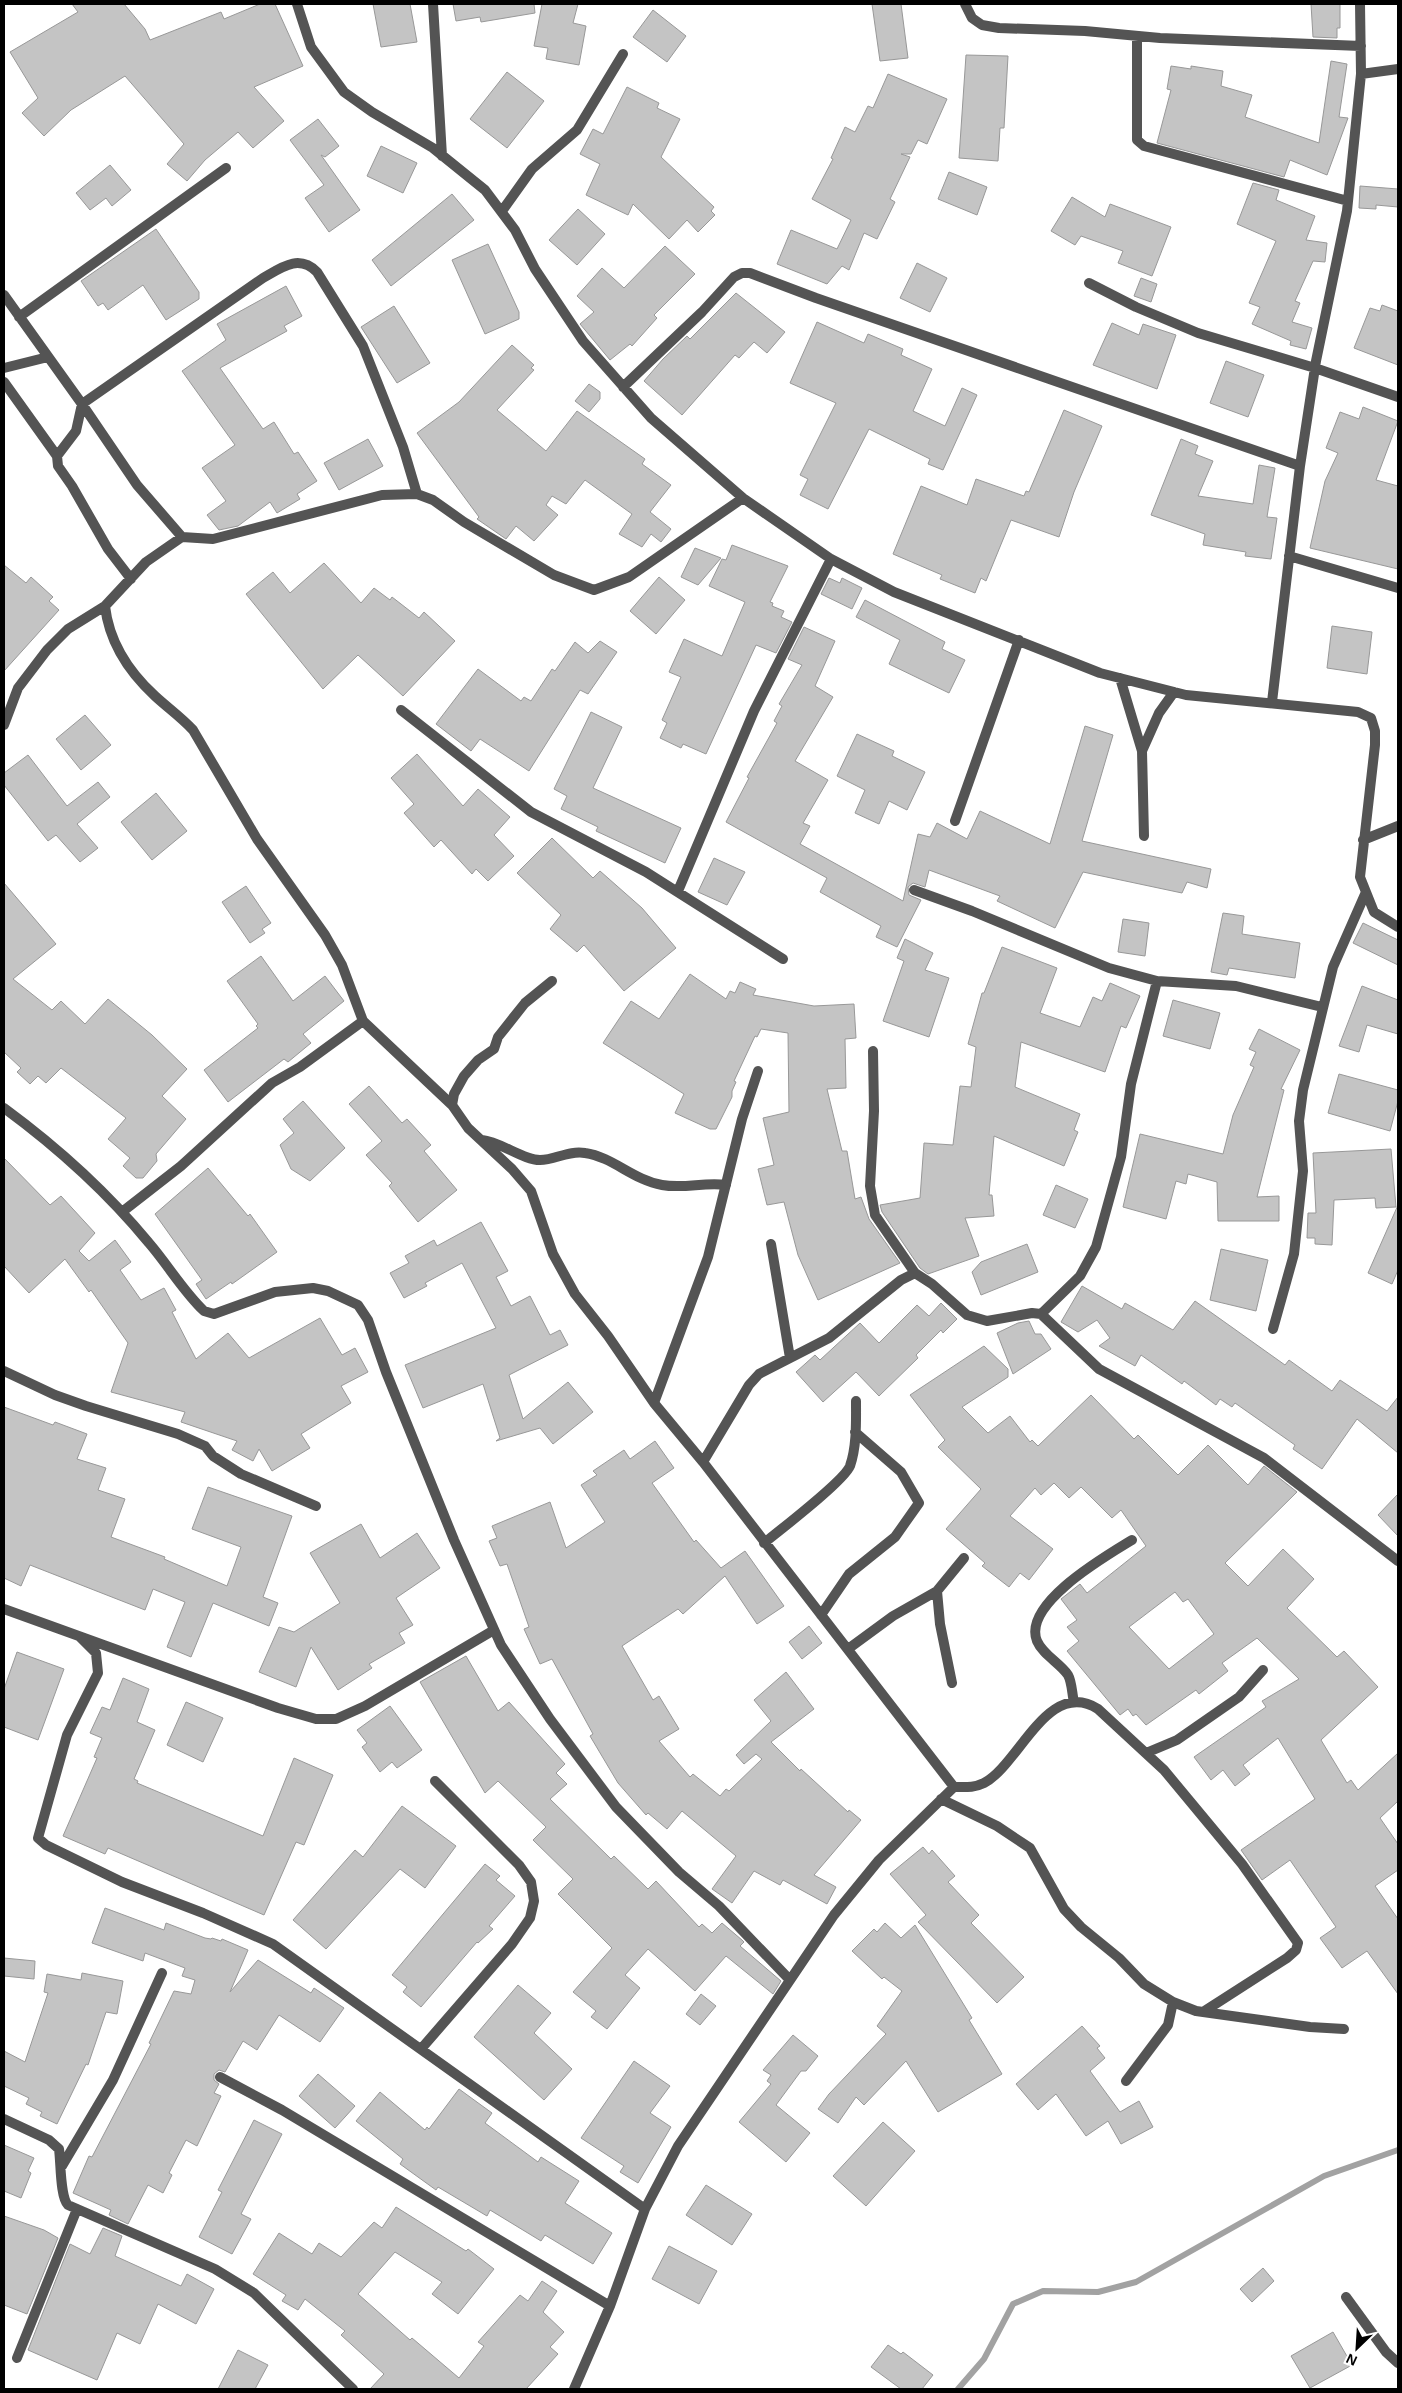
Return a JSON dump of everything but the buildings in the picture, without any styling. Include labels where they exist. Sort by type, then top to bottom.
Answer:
[{"type":"street","points":[[298,4],[311,47],[344,92],[442,156],[485,190],[502,211],[535,269],[583,341],[651,418],[743,498],[831,559],[894,592],[1100,673],[1186,695],[1358,712],[1371,718],[1375,731],[1375,745],[1360,877],[1374,912],[1398,928]]},
{"type":"street","points":[[433,4],[442,156]]},
{"type":"street","points":[[965,4],[972,18],[982,24],[999,28],[1361,46]]},
{"type":"street","points":[[1272,702],[1300,466],[1316,368],[1348,201],[1361,74],[1360,4]]},
{"type":"street","points":[[1137,36],[1137,140],[1144,146],[1348,201]]},
{"type":"street","points":[[502,211],[532,169],[577,130],[623,54]]},
{"type":"street","points":[[1361,74],[1398,69]]},
{"type":"street","points":[[19,317],[226,168]]},
{"type":"street","points":[[57,456],[76,431],[82,404],[263,278],[290,263],[306,264],[317,272],[363,346],[403,447],[417,494]]},
{"type":"street","points":[[623,387],[702,312],[734,277],[742,273],[750,273],[816,298],[1300,466]]},
{"type":"street","points":[[1089,283],[1136,307],[1198,333],[1316,368],[1398,397]]},
{"type":"street","points":[[4,295],[82,404],[137,486],[182,537]]},
{"type":"street","points":[[4,368],[48,357]]},
{"type":"street","points":[[4,382],[57,456],[58,466],[72,486],[108,549],[131,579]]},
{"type":"street","points":[[4,725],[18,688],[47,650],[68,629],[105,606],[146,562],[182,537],[213,540],[382,495],[417,494],[433,500],[464,522],[554,575],[594,590],[629,577],[743,498]]},
{"type":"street","points":[[1289,556],[1398,588]]},
{"type":"street","points":[[678,891],[754,711],[831,559]]},
{"type":"street","points":[[105,606],[111,633],[120,652],[154,696],[179,715],[193,730],[256,840],[325,934],[342,965],[363,1020],[452,1105],[468,1128],[512,1169],[531,1191],[553,1254],[575,1294],[608,1336],[654,1403],[703,1462],[954,1787]]},
{"type":"street","points":[[955,821],[1019,640]]},
{"type":"street","points":[[1120,678],[1142,751],[1144,836]]},
{"type":"street","points":[[1142,751],[1158,712],[1174,692]]},
{"type":"street","points":[[401,710],[532,812],[678,891],[783,959]]},
{"type":"street","points":[[1363,840],[1398,826]]},
{"type":"street","points":[[914,890],[972,911],[1109,968],[1157,981],[1236,986],[1322,1007]]},
{"type":"street","points":[[1273,1329],[1294,1254],[1303,1171],[1300,1112],[1322,1007],[1337,958],[1366,892]]},
{"type":"street","points":[[452,1105],[454,1094],[464,1076],[478,1060],[494,1049],[498,1037],[524,1003],[552,981]]},
{"type":"street","points":[[1041,1314],[1080,1276],[1096,1247],[1121,1157],[1131,1084],[1157,981]]},
{"type":"street","points":[[122,1212],[181,1166],[272,1083],[300,1067],[363,1020]]},
{"type":"street","points":[[873,1051],[874,1111],[870,1186],[876,1215],[914,1273],[932,1284],[967,1315],[976,1319],[987,1321],[1032,1313],[1041,1314],[1099,1369],[1264,1458],[1398,1562]]},
{"type":"street","points":[[654,1403],[708,1257],[758,1071]]},
{"type":"street","points":[[4,1108],[30,1127],[80,1171],[122,1212],[204,1311],[214,1314],[275,1292],[313,1288],[328,1291],[358,1305],[368,1320],[433,1488],[501,1645],[550,1719],[616,1807],[679,1872],[719,1906],[789,1979]]},
{"type":"street","points":[[482,1140],[493,1141],[539,1160],[582,1152],[602,1156],[624,1171],[652,1183],[677,1188],[709,1183],[726,1185]]},
{"type":"street","points":[[771,1244],[790,1358]]},
{"type":"street","points":[[703,1462],[749,1385],[759,1374],[829,1338],[901,1280],[914,1273]]},
{"type":"street","points":[[4,1371],[55,1395],[178,1434],[205,1446],[213,1456],[241,1474],[316,1506]]},
{"type":"street","points":[[764,1543],[833,1486],[850,1467],[855,1432],[856,1401]]},
{"type":"street","points":[[821,1616],[849,1574],[895,1537],[919,1504],[901,1472],[855,1432]]},
{"type":"street","points":[[1074,1702],[1069,1677],[1037,1641],[1035,1632],[1039,1614],[1048,1603],[1092,1565],[1132,1540]]},
{"type":"street","points":[[848,1649],[893,1616],[937,1591],[964,1558]]},
{"type":"street","points":[[937,1591],[940,1624],[952,1683]]},
{"type":"street","points":[[4,1609],[278,1708],[316,1719],[336,1719],[365,1706],[494,1630]]},
{"type":"street","points":[[80,1637],[96,1653],[98,1674],[67,1735],[38,1838],[46,1845],[122,1882],[204,1913],[273,1944],[645,2209]]},
{"type":"street","points":[[1146,1754],[1177,1740],[1239,1697],[1263,1670]]},
{"type":"street","points":[[574,2389],[610,2306],[645,2209],[678,2146],[834,1915],[879,1860],[941,1798],[954,1787],[971,1788],[985,1783],[1040,1721],[1074,1702],[1087,1702],[1098,1709],[1164,1770],[1242,1864],[1298,1943],[1296,1950],[1287,1958],[1203,2012]]},
{"type":"street","points":[[421,2048],[512,1944],[530,1918],[534,1901],[531,1882],[519,1865],[434,1781]]},
{"type":"street","points":[[941,1798],[997,1826],[1030,1848],[1064,1909],[1081,1927],[1120,1958],[1144,1984],[1173,2002],[1203,2012],[1310,2027],[1344,2029]]},
{"type":"street","points":[[62,2166],[113,2080],[162,1973]]},
{"type":"street","points":[[1126,2081],[1168,2025],[1173,2002]]},
{"type":"street","points":[[220,2076],[282,2110],[610,2306]]},
{"type":"street","points":[[4,2119],[49,2140],[59,2149],[64,2201],[77,2209],[214,2269],[254,2293],[353,2389]]},
{"type":"street","points":[[17,2358],[77,2209]]},
{"type":"street","points":[[1346,2298],[1386,2352],[1398,2363]]},
{"type":"waterway","points":[[958,2389],[984,2359],[1013,2304],[1043,2291],[1098,2292],[1136,2282],[1324,2176],[1398,2150]]}]
